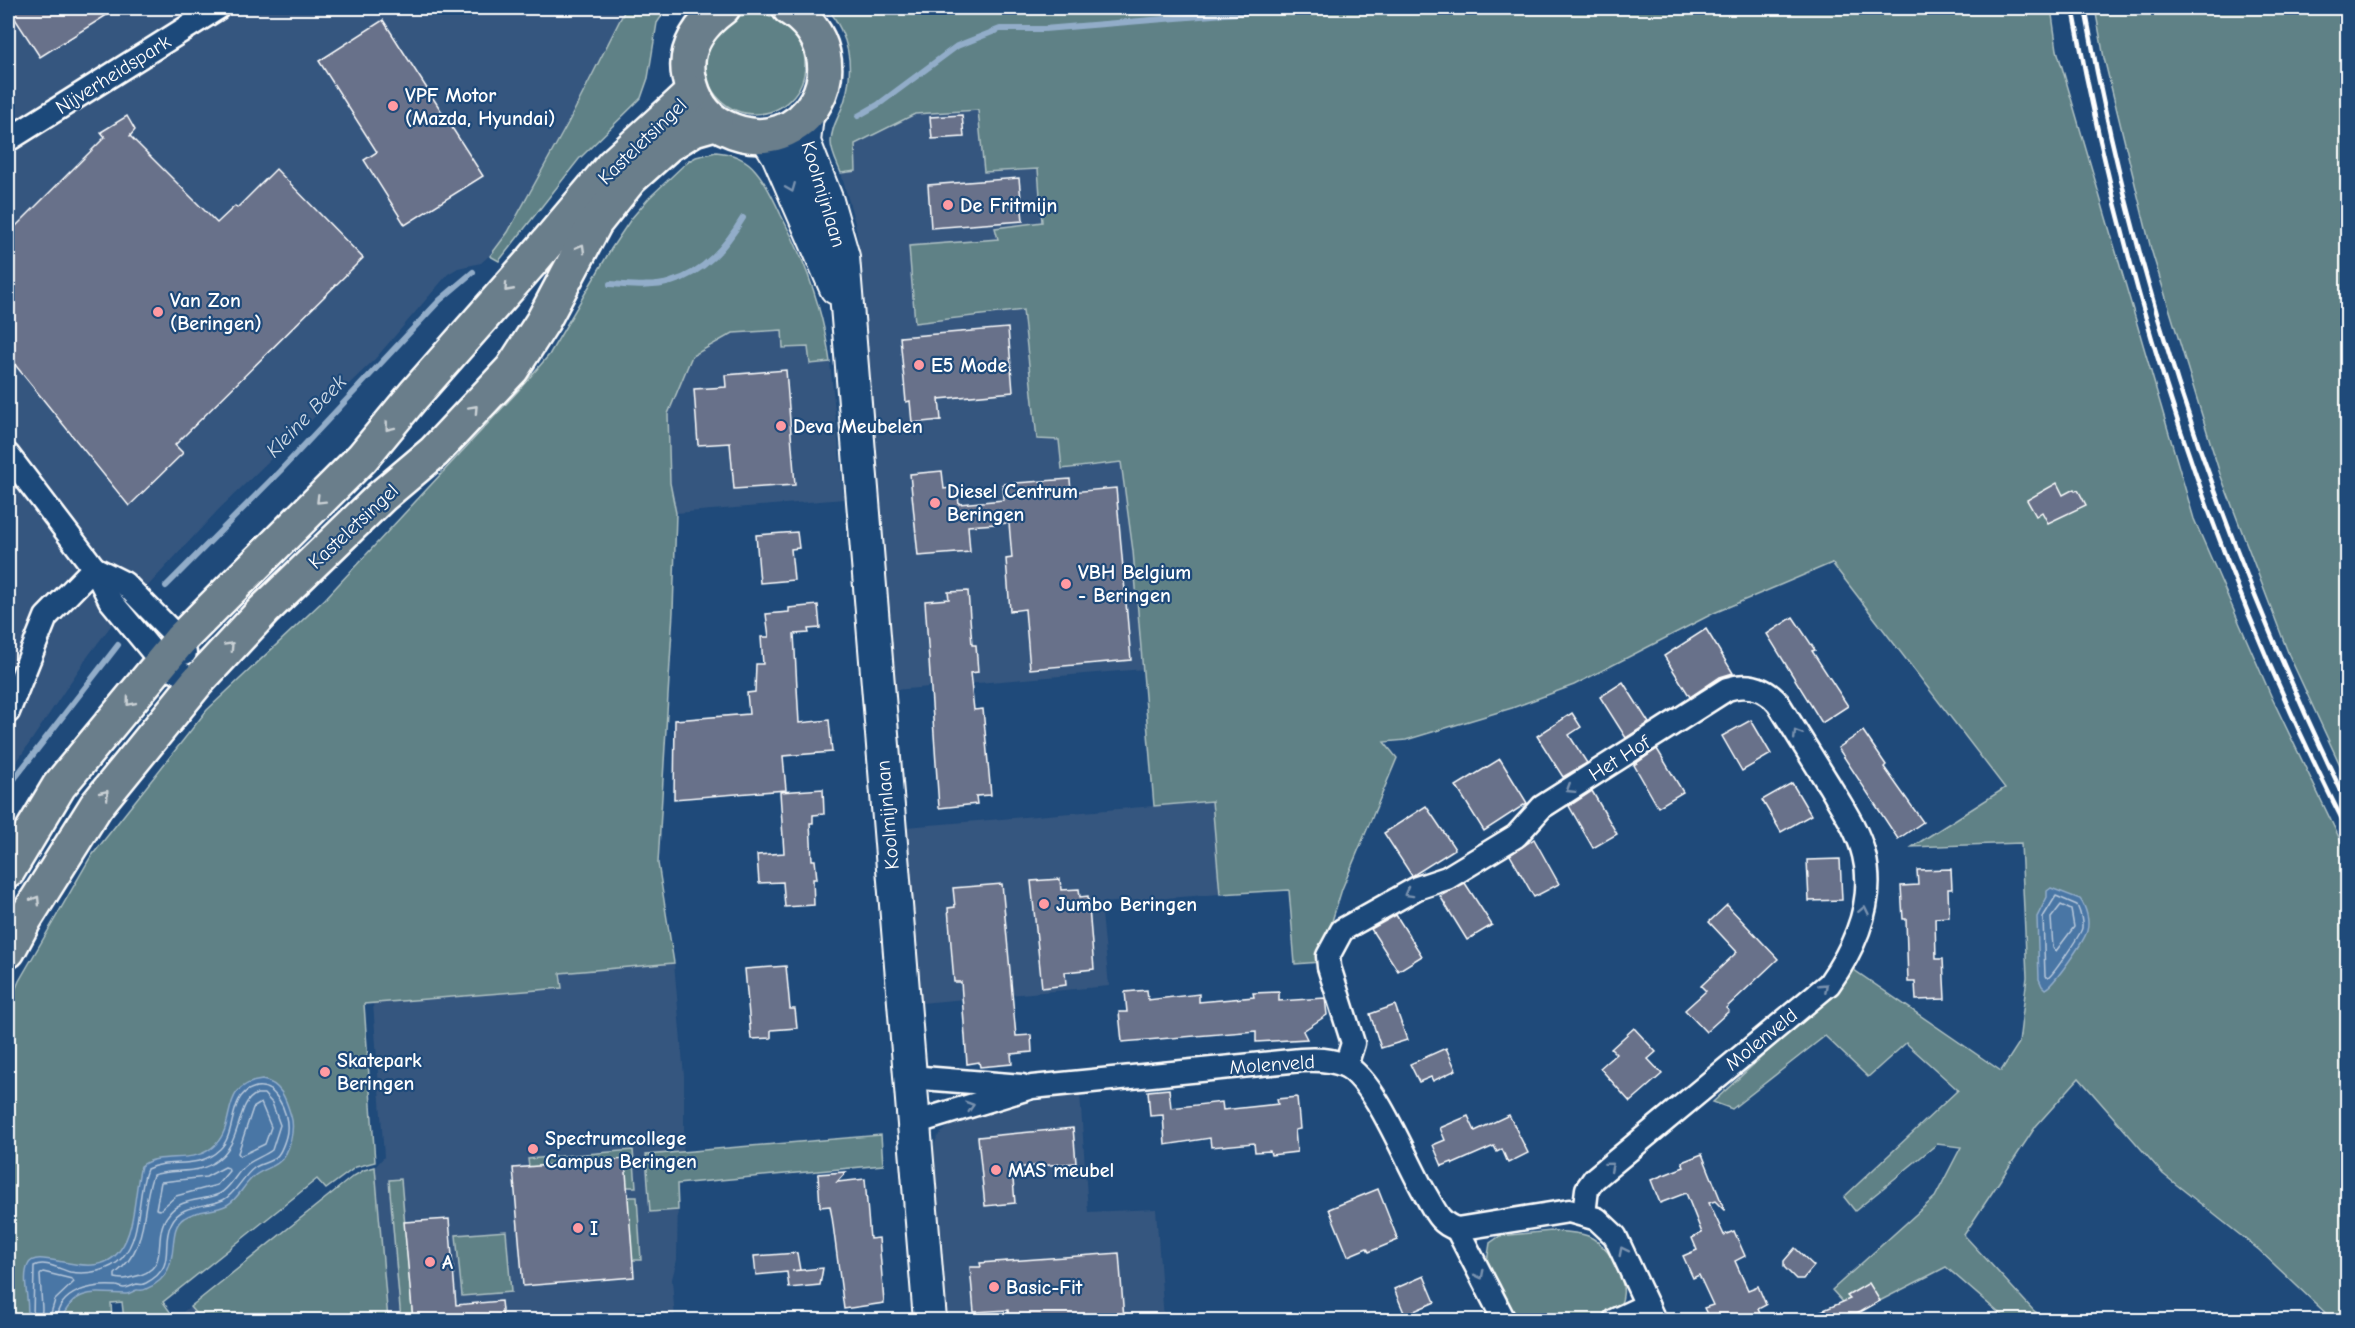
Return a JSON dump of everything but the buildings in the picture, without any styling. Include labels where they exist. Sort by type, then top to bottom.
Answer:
[{"type":"main road","points":[[723,8],[705,21],[692,43],[687,68],[692,93],[702,110],[715,123],[739,134],[766,136],[788,129],[807,115],[819,97],[825,76],[824,54],[816,33],[802,16],[789,8]]},
{"type":"main road","name":"Kasteletsingel","points":[[8,871],[59,786],[171,652],[362,459],[414,394],[532,261],[613,165],[692,93]]},
{"type":"main road","name":"Kasteletsingel","points":[[8,951],[25,919],[96,806],[197,682],[264,610],[382,496],[434,452],[512,369],[543,321],[595,223],[631,178],[668,145],[694,129],[715,123]]},
{"type":"street","name":"Nijverheidspark","points":[[8,140],[218,8]]},
{"type":"street","name":"Koolmijnlaan","points":[[807,115],[804,142],[827,201],[843,257],[930,1320]]},
{"type":"street","name":"Koolmijnlaan","points":[[766,136],[778,155],[846,309]]},
{"type":"street","points":[[8,455],[94,568],[124,583],[171,652],[197,682]]},
{"type":"street","points":[[8,712],[46,617],[94,568]]},
{"type":"street","name":"Het Hof","points":[[1347,1066],[1353,1043],[1329,967],[1328,956],[1342,930],[1417,888],[1447,878],[1516,836],[1542,807],[1728,689],[1737,686],[1756,687],[1772,696],[1778,703],[1851,821],[1865,855],[1866,903],[1857,935],[1843,964]]},
{"type":"street","name":"Molenveld","points":[[1584,1214],[1587,1190],[1594,1179],[1829,984],[1843,964]]},
{"type":"street","name":"Molenveld","points":[[1032,1087],[1301,1060],[1322,1059],[1347,1066]]},
{"type":"street","points":[[1347,1066],[1371,1090],[1440,1220],[1446,1226],[1457,1229],[1569,1210],[1584,1214],[1604,1224],[1615,1236],[1650,1313],[1615,1320]]},
{"type":"street","points":[[910,1077],[1032,1087]]},
{"type":"street","points":[[914,1123],[1032,1087]]},
{"type":"street","points":[[1457,1229],[1504,1320]]},
{"type":"shaded area","points":[[8,8],[626,8],[568,123],[508,232],[490,255],[481,263],[458,268],[448,274],[375,359],[219,509],[110,627],[8,775]]},
{"type":"shaded area","points":[[979,110],[984,172],[1038,169],[1042,222],[995,228],[999,239],[914,322],[1023,310],[1037,439],[1059,440],[1062,469],[1121,462],[1133,551],[1144,669],[894,690],[862,264],[855,223],[841,173],[856,170],[855,144],[915,114]]},
{"type":"shaded area","points":[[782,330],[808,347],[810,364],[830,362],[844,499],[676,513],[670,483],[668,414],[692,356],[733,333]]},
{"type":"shaded area","points":[[1213,801],[1220,894],[1101,903],[1109,986],[921,1003],[906,827]]},
{"type":"shaded area","name":"Spectrumcollege Campus Beringen","points":[[674,963],[684,1076],[684,1142],[678,1191],[677,1260],[672,1279],[675,1320],[173,1320],[352,1177],[375,1167],[384,1157],[373,1003],[561,988],[560,973]]},
{"type":"shaded area","points":[[1080,1093],[1088,1212],[1156,1209],[1164,1320],[947,1320],[933,1150],[937,1137],[954,1121],[983,1111]]},
{"type":"green space","points":[[626,8],[667,8],[657,23],[648,78],[641,98],[579,159],[499,261],[490,256],[508,232],[568,123]]},
{"type":"green space","points":[[828,8],[2051,8],[2057,50],[2194,519],[2272,698],[2347,854],[2347,1320],[2333,1320],[2259,1250],[2163,1174],[2079,1078],[2036,1126],[1964,1235],[2034,1311],[2048,1320],[2007,1320],[1946,1267],[1854,1314],[1832,1290],[1935,1197],[1961,1147],[1937,1144],[1855,1211],[1844,1197],[1958,1090],[1906,1043],[1868,1077],[1825,1036],[1732,1109],[1713,1102],[1828,996],[1851,968],[2001,1071],[2019,1043],[2027,977],[2021,843],[1912,847],[2005,788],[1832,563],[1714,613],[1574,685],[1512,708],[1406,740],[1384,742],[1397,758],[1342,889],[1328,934],[1321,944],[1318,953],[1320,962],[1295,964],[1289,890],[1220,894],[1212,801],[1154,806],[1133,551],[1121,462],[1062,469],[1059,440],[1037,439],[1023,310],[915,323],[909,246],[998,239],[995,228],[1042,222],[1038,169],[984,172],[978,110],[915,114],[855,144],[856,171],[841,173],[831,142],[848,86],[849,62],[845,40]]},
{"type":"green space","points":[[2095,8],[2347,8],[2347,780],[2289,655],[2220,474],[2151,249],[2104,58]]},
{"type":"green space","points":[[755,14],[783,22],[797,36],[805,64],[797,92],[783,106],[755,114],[727,106],[713,92],[705,64],[713,36],[727,22]]},
{"type":"green space","points":[[716,152],[733,155],[748,163],[770,192],[798,250],[812,286],[823,323],[830,362],[810,364],[808,347],[783,348],[782,330],[733,333],[692,356],[668,414],[670,483],[676,513],[673,612],[658,863],[674,963],[560,973],[562,988],[364,1004],[375,1162],[356,1167],[326,1189],[317,1179],[163,1302],[171,1313],[162,1320],[124,1320],[122,1302],[111,1303],[112,1320],[8,1320],[8,1007],[19,981],[90,858],[207,710],[325,599],[549,355],[611,249],[631,219],[649,198],[687,162]]},
{"type":"green space","points":[[881,1135],[883,1165],[677,1184],[678,1210],[650,1212],[646,1155]]},
{"type":"green space","points":[[633,1150],[636,1187],[529,1167],[528,1159]]},
{"type":"green space","points":[[375,1167],[388,1320],[229,1320],[196,1314],[190,1307],[352,1177]]},
{"type":"green space","points":[[401,1179],[413,1320],[401,1320],[389,1180]]},
{"type":"green space","points":[[627,1197],[637,1197],[641,1260],[632,1260]]},
{"type":"green space","points":[[506,1231],[511,1292],[462,1296],[456,1235]]},
{"type":"green space","points":[[1552,1231],[1588,1236],[1597,1241],[1613,1259],[1619,1270],[1623,1294],[1621,1304],[1614,1313],[1596,1320],[1582,1321],[1514,1320],[1487,1262],[1490,1243],[1500,1236]]},
{"type":"water","points":[[2051,888],[2080,899],[2087,914],[2088,927],[2085,936],[2068,962],[2045,989],[2039,979],[2037,917],[2047,897],[2047,891]]},
{"type":"water","points":[[262,1080],[278,1088],[285,1098],[291,1116],[291,1140],[283,1158],[255,1175],[227,1205],[194,1213],[178,1224],[171,1262],[159,1282],[145,1290],[137,1290],[128,1294],[95,1293],[79,1297],[66,1309],[61,1320],[27,1320],[25,1278],[28,1265],[34,1260],[43,1259],[82,1265],[96,1265],[109,1260],[120,1250],[129,1232],[141,1166],[149,1161],[188,1157],[207,1151],[222,1135],[234,1097],[240,1089],[249,1083]]},
{"type":"waterway","name":"Kleine Beek","points":[[858,116],[879,104],[957,46],[1000,29],[1044,29],[1298,8]]},
{"type":"waterway","name":"Kleine Beek","points":[[610,284],[656,285],[683,278],[713,257],[743,218]]},
{"type":"waterway","name":"Kleine Beek","points":[[166,586],[280,471],[440,300],[473,272]]},
{"type":"waterway","name":"Kleine Beek","points":[[8,787],[118,645]]},
{"type":"railway","points":[[2073,8],[2094,115],[2119,221],[2180,430],[2257,634],[2300,733],[2348,831]]},
{"type":"railway","points":[[2085,8],[2105,111],[2129,214],[2157,315],[2189,416],[2262,613],[2303,709],[2348,805]]},
{"type":"place","name":"VPF Motor (Mazda, Hyundai)","points":[[393,106]]},
{"type":"place","name":"De Fritmijn","points":[[948,205]]},
{"type":"place","name":"Van Zon (Beringen)","points":[[158,312]]},
{"type":"place","name":"E5 Mode","points":[[919,365]]},
{"type":"place","name":"Deva Meubelen","points":[[781,426]]},
{"type":"place","name":"Diesel Centrum Beringen","points":[[935,503]]},
{"type":"place","name":"VBH Belgium - Beringen","points":[[1066,584]]},
{"type":"place","name":"Jumbo Beringen","points":[[1044,904]]},
{"type":"place","name":"Skatepark Beringen","points":[[325,1072]]},
{"type":"place","name":"Spectrumcollege Campus Beringen","points":[[533,1149]]},
{"type":"place","name":"MAS meubel","points":[[996,1170]]},
{"type":"place","name":"I","points":[[578,1228]]},
{"type":"place","name":"A","points":[[430,1262]]},
{"type":"place","name":"Basic-Fit","points":[[994,1287]]}]
